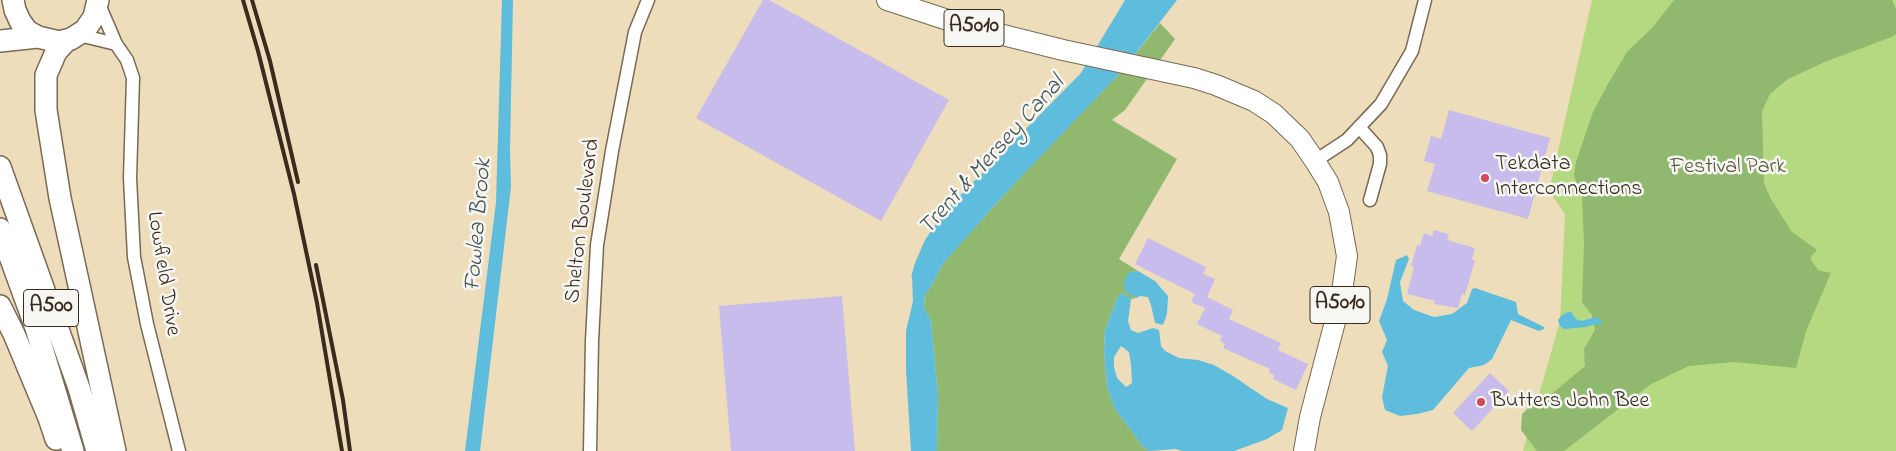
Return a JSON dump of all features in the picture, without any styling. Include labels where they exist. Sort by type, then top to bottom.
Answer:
[{"type":"highway","points":[[0,19],[13,0]]},
{"type":"highway","points":[[13,0],[20,21],[28,31],[38,38]]},
{"type":"highway","points":[[98,1],[90,24],[56,52],[46,74],[46,110],[60,198],[115,451]]},
{"type":"highway","points":[[0,41],[38,38],[50,41],[73,37]]},
{"type":"highway","name":"A500","points":[[0,168],[79,388],[97,451]]},
{"type":"highway","name":"A500","points":[[0,228],[36,328],[73,451]]},
{"type":"highway","points":[[0,306],[14,334],[49,418],[60,451]]},
{"type":"main road","name":"A5010","points":[[887,0],[963,25],[1063,50],[1194,78],[1216,85],[1254,101],[1274,114],[1300,139],[1328,182],[1339,212],[1347,256],[1342,299],[1310,418],[1304,451]]},
{"type":"street","name":"Shelton Boulevard","points":[[590,451],[592,341],[598,245],[612,150],[630,60],[636,32],[648,0]]},
{"type":"street","points":[[1315,161],[1347,140],[1381,104],[1412,51],[1425,0]]},
{"type":"street","name":"Lowfield Drive","points":[[98,1],[116,44],[127,60],[133,78],[130,178],[134,257],[147,324],[179,451]]},
{"type":"street","points":[[73,37],[116,44]]},
{"type":"street","points":[[1359,127],[1377,148],[1380,156],[1380,164],[1370,200]]},
{"type":"green space","name":"Festival Park","points":[[1592,0],[1896,0],[1896,451],[1523,451],[1560,321],[1565,214],[1549,191]]},
{"type":"green space","points":[[1674,0],[1892,0],[1896,9],[1896,34],[1894,36],[1827,61],[1788,79],[1770,94],[1762,111],[1764,183],[1771,199],[1792,232],[1817,250],[1810,258],[1818,270],[1831,273],[1806,331],[1796,368],[1734,362],[1689,366],[1651,384],[1564,451],[1537,451],[1521,430],[1522,414],[1537,399],[1548,397],[1585,366],[1584,349],[1595,330],[1592,315],[1582,302],[1584,245],[1582,196],[1574,176],[1576,162],[1593,112],[1627,52],[1653,27]]},
{"type":"green space","points":[[1160,23],[1175,39],[1125,110],[1112,120],[1177,159],[1119,259],[1138,271],[1129,272],[1125,291],[1136,298],[1131,299],[1122,293],[1118,296],[1105,330],[1104,352],[1107,387],[1115,409],[1144,448],[1150,451],[937,451],[938,395],[931,321],[924,307],[925,294],[931,287],[942,265],[1002,197],[1123,70]]},
{"type":"water","points":[[502,0],[513,0],[511,187],[480,451],[465,451],[496,202]]},
{"type":"water","points":[[1125,0],[1177,0],[1123,70],[1002,197],[942,265],[931,287],[925,294],[924,307],[931,321],[938,395],[937,451],[911,451],[906,370],[906,331],[913,301],[911,277],[925,240],[945,211],[1081,73]]},
{"type":"water","points":[[1407,255],[1409,259],[1400,282],[1403,301],[1414,310],[1434,317],[1452,314],[1467,303],[1472,289],[1475,288],[1516,302],[1518,314],[1544,327],[1544,329],[1539,331],[1511,320],[1492,359],[1484,365],[1469,368],[1433,410],[1400,416],[1385,410],[1382,397],[1388,366],[1382,352],[1387,340],[1379,321],[1387,299],[1396,260]]},
{"type":"water","points":[[1138,271],[1155,281],[1168,296],[1167,314],[1163,325],[1155,323],[1148,297],[1140,296],[1136,298],[1125,291],[1124,282],[1129,272]]},
{"type":"water","points":[[1122,293],[1131,299],[1128,321],[1131,330],[1138,333],[1153,328],[1159,330],[1161,346],[1165,351],[1179,358],[1198,360],[1214,365],[1267,399],[1288,408],[1282,430],[1267,439],[1234,451],[1182,451],[1176,449],[1150,451],[1144,448],[1115,409],[1107,387],[1104,352],[1105,330],[1118,296]],"holes":[[[1121,346],[1129,352],[1132,383],[1126,387],[1117,378],[1114,357]]]},
{"type":"water","points":[[1568,312],[1571,312],[1576,319],[1581,321],[1597,317],[1602,321],[1601,325],[1596,324],[1564,329],[1560,326],[1558,320]]},
{"type":"building","points":[[763,0],[769,0],[949,100],[881,221],[696,118]]},
{"type":"building","name":"Tekdata Interconnections","points":[[1449,110],[1550,138],[1528,219],[1427,191],[1435,164],[1424,161],[1431,136],[1441,139]]},
{"type":"building","points":[[1434,230],[1449,234],[1447,240],[1475,248],[1472,260],[1475,260],[1465,295],[1462,294],[1458,308],[1434,304],[1435,301],[1407,294],[1414,267],[1411,266],[1417,245],[1420,246],[1424,233],[1432,236]]},
{"type":"building","points":[[1148,238],[1206,267],[1203,274],[1215,279],[1207,297],[1233,310],[1229,319],[1281,343],[1278,350],[1308,364],[1296,390],[1273,379],[1274,375],[1269,373],[1270,369],[1223,348],[1225,344],[1220,341],[1222,336],[1197,324],[1205,308],[1191,302],[1195,294],[1135,264]]},
{"type":"building","points":[[842,296],[855,451],[731,451],[719,306]]},
{"type":"building","name":"Butters John Bee","points":[[1490,373],[1509,391],[1472,431],[1453,413]]},
{"type":"railway","points":[[243,0],[258,51],[294,194],[317,303],[342,451]]},
{"type":"railway","points":[[252,0],[270,61],[298,182]]},
{"type":"railway","points":[[316,265],[343,400],[350,451]]},
{"type":"place","name":"Tekdata Interconnections","points":[[1485,178]]},
{"type":"place","name":"Butters John Bee","points":[[1481,402]]},
{"type":"water label","name":"Trent & Mersey Canal","points":[[993,157]]},
{"type":"water label","name":"Fowlea Brook","points":[[480,225]]}]
